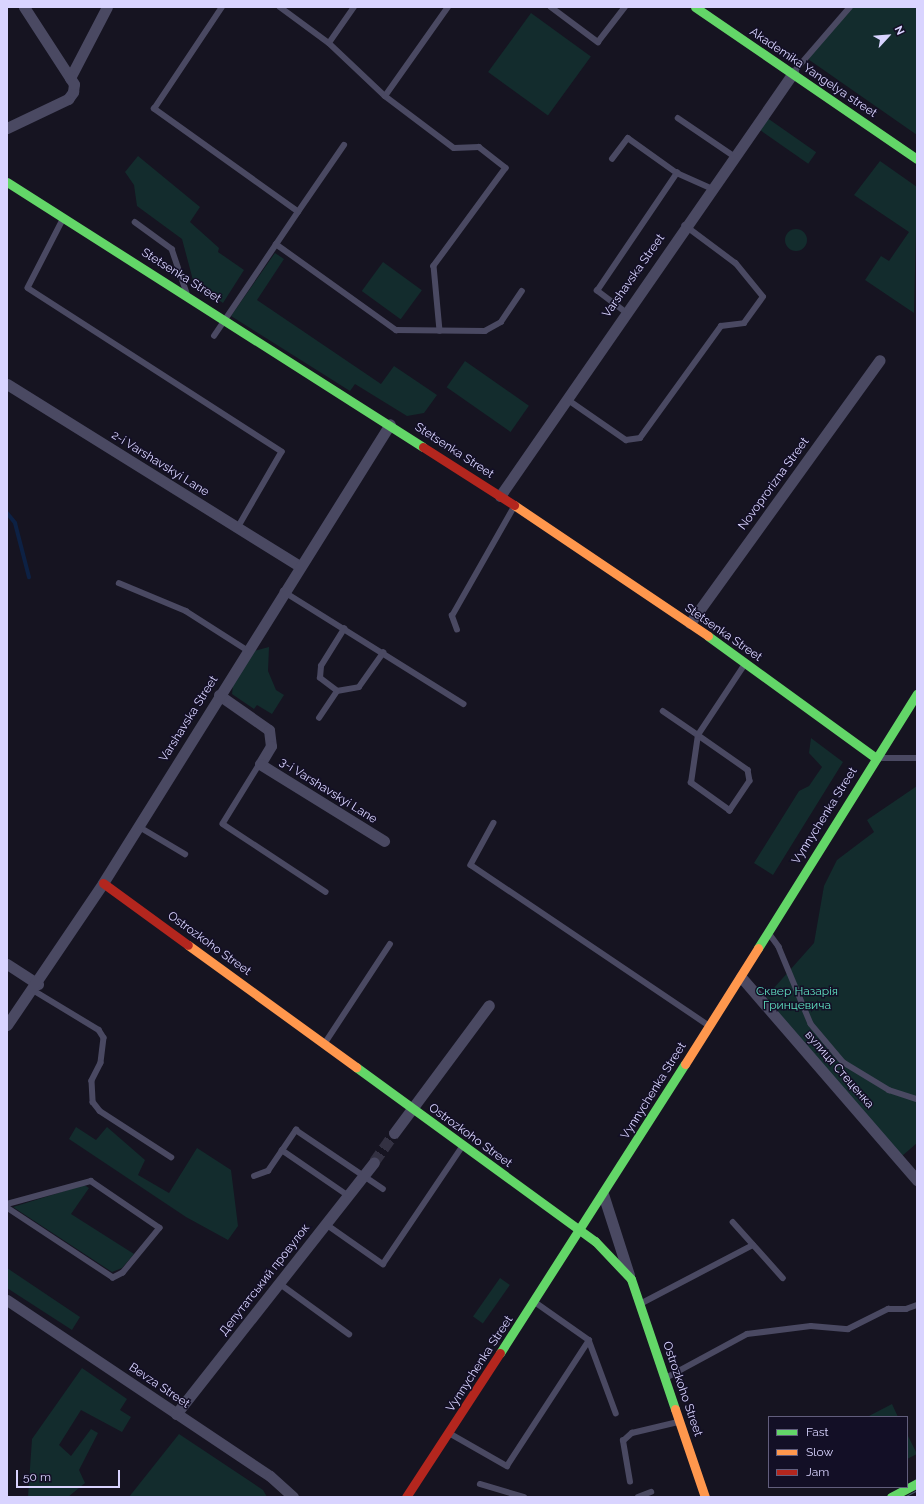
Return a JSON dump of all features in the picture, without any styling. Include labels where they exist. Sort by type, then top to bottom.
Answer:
[{"type":"street","points":[[7,128],[68,99],[73,92],[70,78],[24,7]]},
{"type":"street","points":[[70,78],[107,7]]},
{"type":"street","name":"Akademika Yangelya street","points":[[695,7],[917,159]]},
{"type":"street","name":"Varshavska Street","points":[[500,496],[565,398],[793,73]]},
{"type":"street","name":"Stetsenka Street","points":[[7,182],[226,319],[500,496],[746,663],[876,758]]},
{"type":"street","name":"Novoprorizna Street","points":[[690,624],[880,360]]},
{"type":"street","name":"2-i Varshavskyi Lane","points":[[7,384],[299,566]]},
{"type":"street","name":"Varshavska Street","points":[[7,1024],[35,987],[103,883],[283,591],[390,424]]},
{"type":"street","name":"Vynnychenka Street","points":[[406,1497],[604,1194],[917,694]]},
{"type":"street","name":"3-i Varshavskyi Lane","points":[[219,696],[269,730],[271,746],[260,764],[384,841]]},
{"type":"street","name":"Ostrozkoho Street","points":[[103,883],[325,1043],[580,1231],[631,1279],[705,1497]]},
{"type":"street","points":[[7,964],[35,987]]},
{"type":"street","name":"вулиця Стеценка","points":[[740,978],[917,1180]]},
{"type":"street","points":[[394,1133],[411,1107],[489,1005]]},
{"type":"street","name":"Депутатський провулок","points":[[176,1414],[365,1176],[374,1162]]},
{"type":"street","points":[[604,1194],[631,1279]]},
{"type":"street","name":"Bevza Street","points":[[7,1300],[270,1476],[293,1497]]},
{"type":"street","points":[[908,1488],[917,1483]]},
{"type":"street","points":[[891,1497],[908,1488]]},
{"type":"lane","points":[[222,7],[154,109],[298,212]]},
{"type":"lane","points":[[280,7],[330,43],[385,96],[454,148],[479,147],[506,168],[434,266],[440,331]]},
{"type":"lane","points":[[330,43],[354,7]]},
{"type":"lane","points":[[385,96],[448,7]]},
{"type":"lane","points":[[551,7],[598,42],[625,7]]},
{"type":"lane","points":[[793,73],[850,7]]},
{"type":"lane","points":[[678,118],[734,156]]},
{"type":"lane","points":[[612,159],[628,138],[677,173],[711,188]]},
{"type":"lane","points":[[214,336],[344,145]]},
{"type":"lane","points":[[625,312],[597,291],[677,173]]},
{"type":"lane","points":[[65,217],[28,288],[282,452],[238,529]]},
{"type":"lane","points":[[135,222],[172,249],[188,295]]},
{"type":"lane","points":[[565,398],[626,440],[640,438],[721,326],[744,323],[763,297],[736,264],[685,226]]},
{"type":"lane","points":[[276,244],[396,330],[484,331],[501,322],[522,292]]},
{"type":"lane","points":[[457,630],[452,616],[515,506]]},
{"type":"lane","points":[[119,583],[186,611],[247,650]]},
{"type":"lane","points":[[283,591],[464,704]]},
{"type":"lane","points":[[337,691],[320,678],[321,666],[344,629]]},
{"type":"lane","points":[[319,718],[337,691],[360,687],[383,653]]},
{"type":"lane","points":[[663,711],[698,736],[748,770],[750,781],[730,810],[691,783],[698,736],[746,663]]},
{"type":"lane","points":[[876,758],[917,758]]},
{"type":"lane","points":[[260,764],[223,824],[326,892]]},
{"type":"lane","points":[[494,823],[471,866],[710,1026]]},
{"type":"lane","points":[[138,826],[185,854]]},
{"type":"lane","points":[[768,932],[780,948],[811,1024],[843,1062],[889,1090],[917,1099]]},
{"type":"lane","points":[[325,1043],[390,944]]},
{"type":"lane","points":[[35,987],[100,1030],[104,1038],[101,1063],[92,1081],[93,1102],[100,1111],[171,1157]]},
{"type":"lane","points":[[254,1176],[268,1171],[296,1130],[383,1189]]},
{"type":"lane","points":[[326,1224],[383,1264],[463,1145]]},
{"type":"lane","points":[[282,1150],[349,1196]]},
{"type":"lane","points":[[7,1204],[91,1181],[160,1228],[124,1273],[113,1278],[7,1208]]},
{"type":"lane","points":[[733,1222],[783,1278]]},
{"type":"lane","points":[[640,1304],[753,1245]]},
{"type":"lane","points":[[279,1283],[349,1334]]},
{"type":"lane","points":[[534,1302],[589,1340],[616,1413]]},
{"type":"lane","points":[[666,1379],[747,1334],[812,1326],[848,1329],[888,1309],[906,1309],[917,1305]]},
{"type":"lane","points":[[449,1432],[507,1466],[589,1340]]},
{"type":"lane","points":[[630,1482],[623,1441],[632,1433],[680,1421]]},
{"type":"lane","points":[[480,1484],[524,1497]]},
{"type":"lane","points":[[638,1497],[651,1492]]},
{"type":"green space","points":[[850,7],[917,7],[917,135],[805,57]]},
{"type":"green space","points":[[531,13],[591,56],[548,116],[488,72]]},
{"type":"green space","points":[[763,115],[816,152],[808,164],[755,126]]},
{"type":"green space","points":[[138,156],[200,207],[190,222],[219,248],[218,252],[244,270],[223,303],[194,284],[182,239],[137,206],[134,185],[125,172]]},
{"type":"green space","points":[[880,161],[917,187],[914,313],[865,280],[881,256],[889,261],[909,232],[854,195]]},
{"type":"green space","points":[[796,229],[804,232],[807,240],[804,248],[796,251],[788,248],[785,240],[788,232]]},
{"type":"green space","points":[[275,253],[284,259],[257,300],[381,384],[394,366],[437,395],[424,413],[407,416],[355,384],[350,391],[231,316]]},
{"type":"green space","points":[[383,262],[422,290],[401,319],[362,291]]},
{"type":"green space","points":[[465,361],[529,406],[511,432],[447,387]]},
{"type":"green space","points":[[269,647],[268,671],[276,690],[284,695],[272,714],[257,705],[254,709],[232,694],[233,685],[254,651]]},
{"type":"green space","points":[[811,738],[843,762],[773,875],[754,863],[799,791],[809,786],[822,767],[809,753]]},
{"type":"green space","name":"Сквер Назарія Гринцевича","points":[[917,786],[917,1143],[902,1156],[765,998],[814,943],[824,886],[837,860],[874,832],[867,820]]},
{"type":"green space","points":[[76,1127],[96,1140],[107,1127],[145,1160],[138,1175],[169,1193],[197,1148],[231,1170],[238,1226],[228,1240],[186,1217],[69,1139]]},
{"type":"green space","points":[[84,1185],[89,1188],[71,1214],[134,1254],[122,1268],[112,1272],[13,1207]]},
{"type":"green space","points":[[7,1268],[80,1317],[72,1330],[7,1288]]},
{"type":"green space","points":[[500,1278],[510,1285],[483,1323],[473,1317]]},
{"type":"green space","points":[[82,1368],[127,1399],[120,1410],[131,1417],[122,1432],[81,1410],[59,1445],[71,1456],[91,1429],[98,1433],[79,1470],[85,1483],[68,1497],[28,1497],[32,1439]]},
{"type":"green space","points":[[892,1404],[898,1416],[869,1416]]},
{"type":"green space","points":[[179,1434],[263,1490],[267,1497],[129,1497]]},
{"type":"green space","points":[[908,1436],[917,1454],[908,1458]]},
{"type":"waterway","points":[[7,513],[15,523],[29,577]]},
{"type":"tunnel","points":[[374,1162],[394,1133]]},
{"type":"tram line","points":[[904,1497],[917,1490]]},
{"type":"traffic: fast","points":[[695,7],[917,159]]},
{"type":"traffic: fast","points":[[7,182],[423,447]]},
{"type":"traffic: fast","points":[[708,636],[876,758]]},
{"type":"traffic: fast","points":[[758,948],[917,694]]},
{"type":"traffic: fast","points":[[500,1353],[685,1064]]},
{"type":"traffic: fast","points":[[356,1067],[595,1241],[631,1279],[675,1409]]},
{"type":"traffic: fast","points":[[908,1488],[917,1483]]},
{"type":"traffic: fast","points":[[891,1497],[908,1488]]},
{"type":"traffic: slow","points":[[514,505],[708,636]]},
{"type":"traffic: slow","points":[[188,945],[356,1067]]},
{"type":"traffic: slow","points":[[685,1064],[758,948]]},
{"type":"traffic: slow","points":[[675,1409],[705,1497]]},
{"type":"traffic: jam","points":[[423,447],[514,505]]},
{"type":"traffic: jam","points":[[103,883],[188,945]]},
{"type":"traffic: jam","points":[[406,1497],[500,1353]]}]
